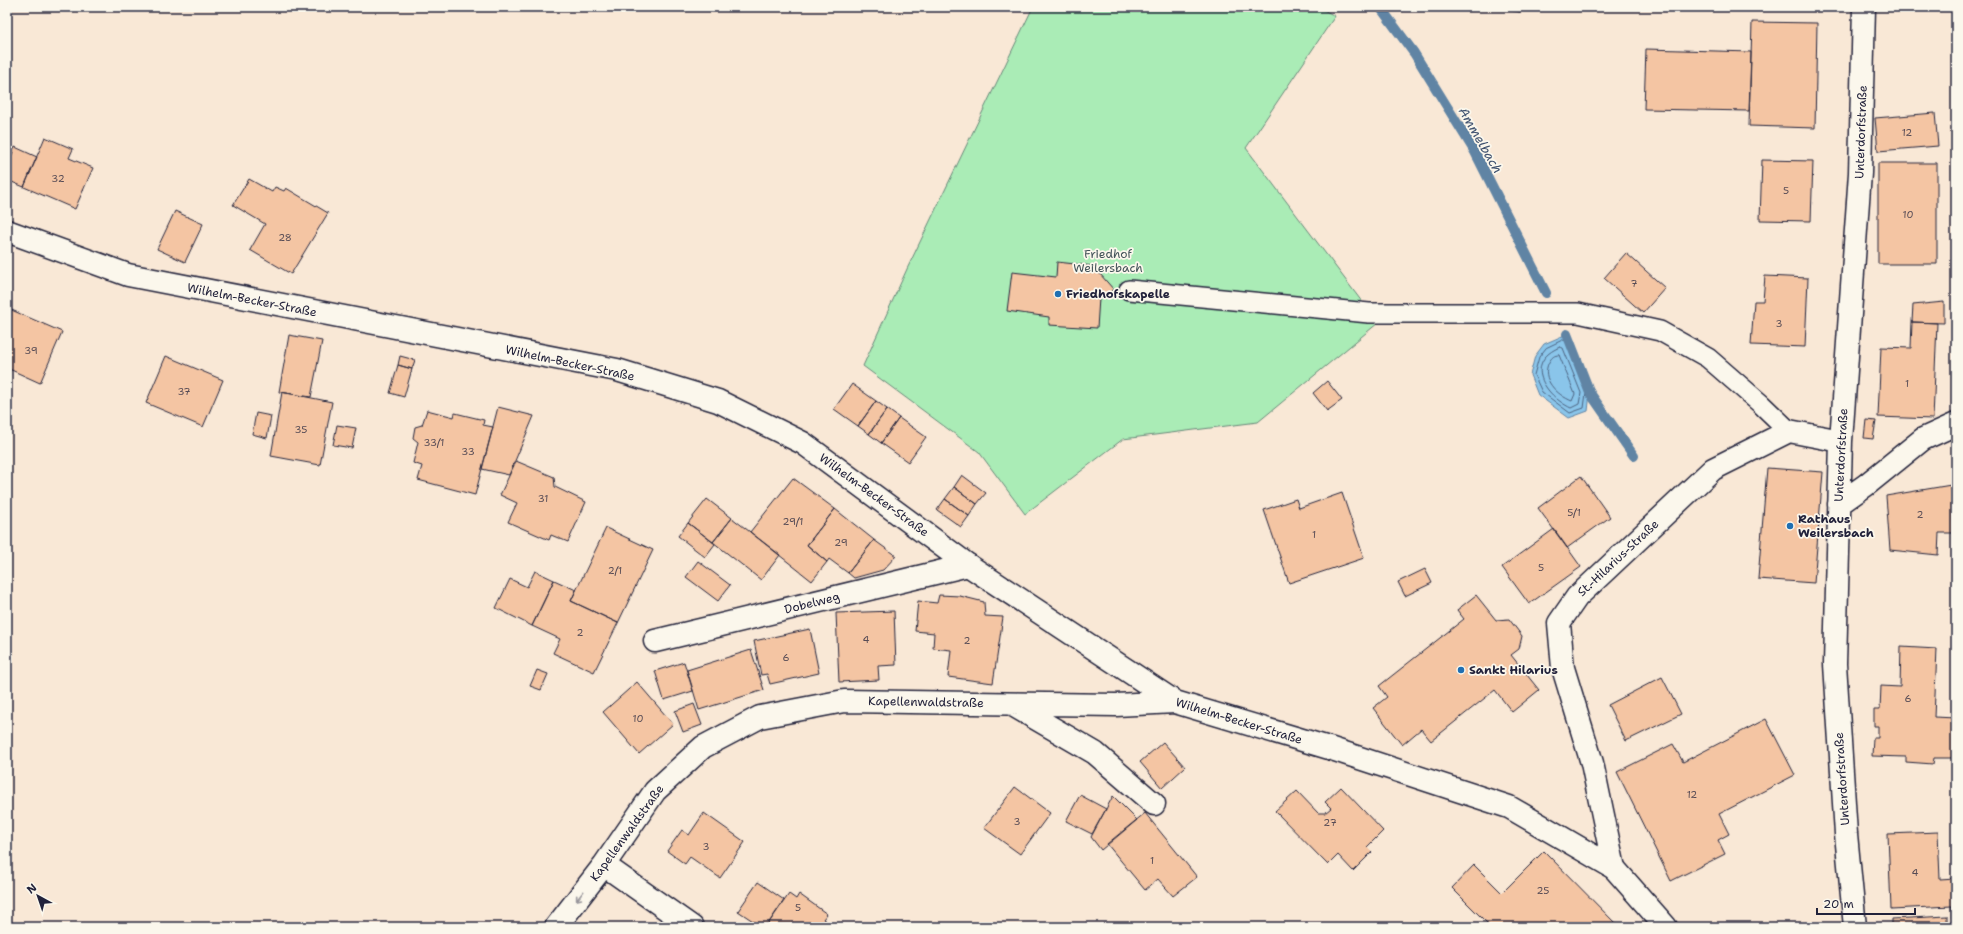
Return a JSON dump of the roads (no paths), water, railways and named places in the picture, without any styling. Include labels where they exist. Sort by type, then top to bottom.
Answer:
[{"type":"street","name":"Unterdorfstraße","points":[[1855,927],[1846,834],[1835,664],[1841,441],[1860,173],[1864,7]]},
{"type":"street","name":"Wilhelm-Becker-Straße","points":[[7,232],[128,275],[617,370],[718,401],[803,443],[968,565],[1175,702],[1329,748],[1509,806],[1614,868],[1666,927]]},
{"type":"street","points":[[1839,504],[1866,486],[1923,439],[1956,424]]},
{"type":"street","points":[[1788,430],[1841,441]]},
{"type":"street","name":"St.-Hilarius-Straße","points":[[1614,868],[1592,764],[1563,668],[1559,623],[1576,597],[1713,469],[1788,430]]},
{"type":"street","name":"Dobelweg","points":[[655,641],[968,565]]},
{"type":"street","name":"Kapellenwaldstraße","points":[[556,927],[604,865],[654,792],[703,747],[760,717],[844,701],[1116,705],[1175,702]]},
{"type":"street","name":"Kapellenwaldstraße","points":[[1008,703],[1095,753],[1154,804]]},
{"type":"street","points":[[604,865],[692,927]]},
{"type":"lane","points":[[1129,290],[1369,313],[1578,313],[1660,331],[1708,358],[1761,404],[1788,430]]},
{"type":"water","points":[[1567,334],[1590,393],[1588,411],[1569,418],[1538,395],[1530,375],[1535,356],[1544,344]]},
{"type":"waterway","name":"Ammelbach","points":[[1380,7],[1414,53],[1475,152],[1546,293]]},
{"type":"waterway","name":"Ammelbach","points":[[1567,334],[1590,393],[1634,456]]},
{"type":"place","name":"Friedhofskapelle","points":[[1058,294]]},
{"type":"place","name":"Rathaus Weilersbach","points":[[1790,526]]},
{"type":"place","name":"Sankt Hilarius","points":[[1461,670]]},
{"type":"park label","name":"Friedhof Weilersbach","points":[[1108,261]]}]
